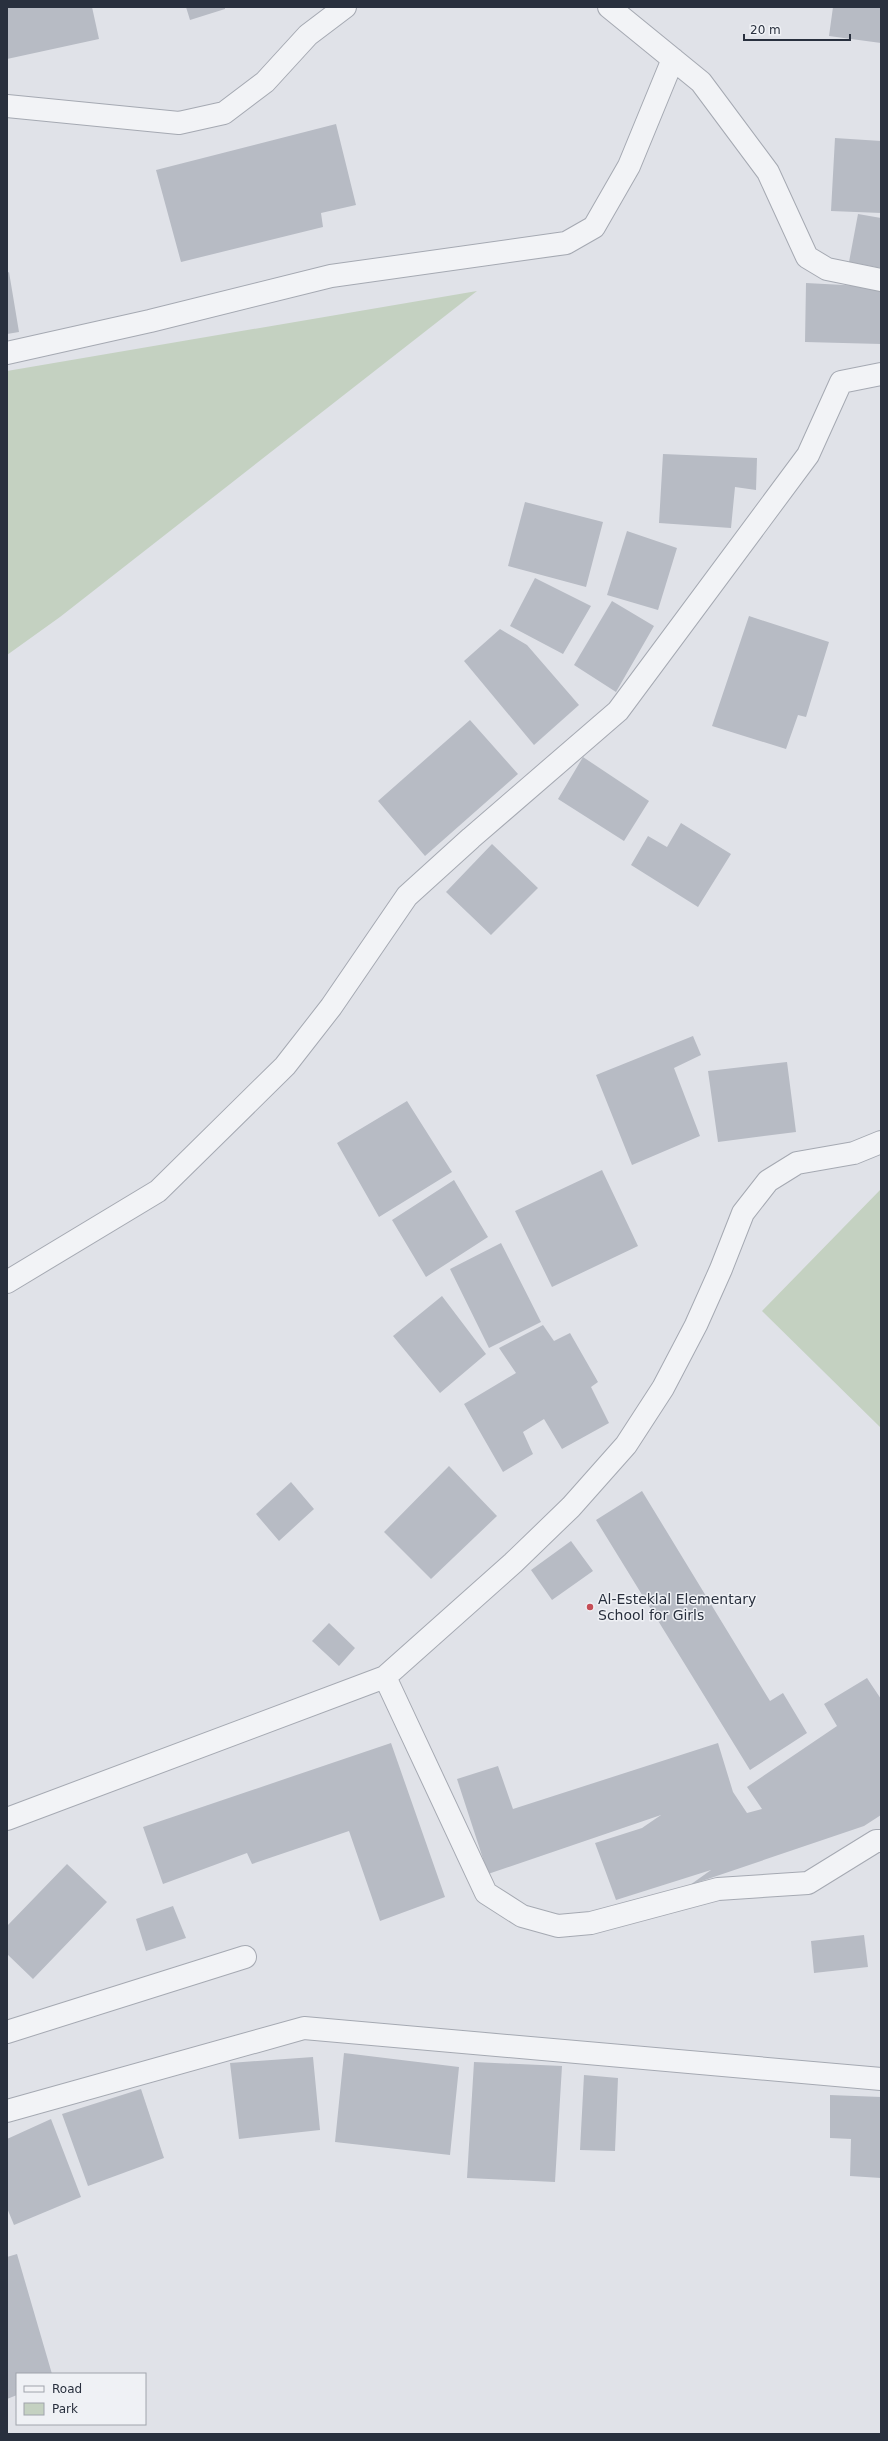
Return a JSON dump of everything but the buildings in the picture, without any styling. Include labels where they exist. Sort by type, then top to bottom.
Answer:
[{"type":"street","points":[[7,106],[179,123],[224,113],[265,82],[308,35],[345,7]]},
{"type":"street","points":[[609,7],[701,82],[768,172],[807,257],[827,269],[881,280]]},
{"type":"street","points":[[7,353],[150,321],[331,276],[566,243],[594,227],[630,166],[673,59]]},
{"type":"street","points":[[7,1282],[158,1191],[285,1066],[331,1007],[408,896],[471,838],[618,711],[808,455],[841,382],[881,374]]},
{"type":"street","points":[[7,1820],[385,1677],[513,1563],[571,1507],[626,1445],[663,1388],[696,1324],[744,1213],[768,1180],[797,1164],[854,1153],[881,1142]]},
{"type":"street","points":[[385,1677],[486,1893],[522,1916],[558,1926],[591,1923],[718,1889],[808,1883],[876,1841],[881,1841]]},
{"type":"street","points":[[7,2032],[246,1957]]},
{"type":"street","points":[[7,2111],[304,2028],[881,2078]]},
{"type":"green space","points":[[477,291],[60,617],[7,655],[7,371]]},
{"type":"green space","points":[[881,1189],[881,1428],[762,1311]]},
{"type":"place","name":"Al-Esteklal Elementary School for Girls","points":[[590,1607]]}]
